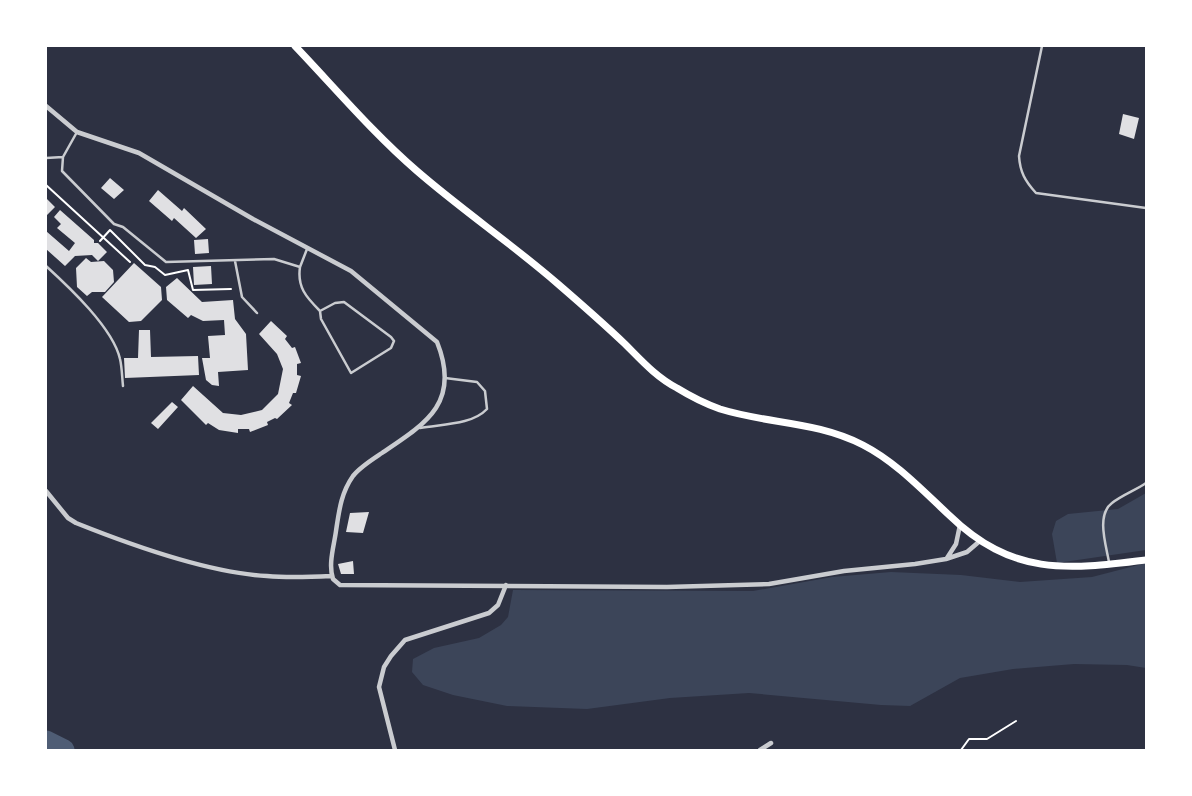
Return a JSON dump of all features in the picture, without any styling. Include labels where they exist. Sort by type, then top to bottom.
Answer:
[{"type":"main road","points":[[295,46],[416,171],[557,283],[652,371],[676,388],[720,408],[825,430],[863,445],[906,475],[960,525],[1018,560],[1036,565],[1066,567],[1146,560]]},
{"type":"street","points":[[46,106],[77,132],[139,153],[351,271],[437,342],[442,356],[444,377],[440,401],[432,416],[355,473],[345,489],[332,558],[331,576],[335,582],[345,586],[667,587],[769,584],[844,571],[946,559],[967,552],[981,540]]},
{"type":"street","points":[[46,491],[68,518],[76,523],[168,556],[248,574],[331,576]]},
{"type":"street","points":[[946,559],[956,544],[960,525]]},
{"type":"street","points":[[395,751],[379,687],[384,667],[391,656],[405,640],[489,613],[498,605],[506,585]]},
{"type":"street","points":[[760,751],[771,743]]},
{"type":"lane","points":[[1042,46],[1019,156],[1020,171],[1028,185],[1036,193],[1146,208]]},
{"type":"lane","points":[[77,132],[63,157],[62,171],[114,224],[123,227],[166,262],[274,259],[300,267]]},
{"type":"lane","points":[[46,158],[63,157]]},
{"type":"lane","points":[[307,248],[298,281],[306,297],[320,312],[321,319],[351,373],[391,348],[394,341],[391,337],[344,302],[335,303],[320,312]]},
{"type":"lane","points":[[235,260],[242,297],[257,313]]},
{"type":"lane","points":[[46,266],[82,300],[115,345],[120,357],[123,386]]},
{"type":"lane","points":[[417,428],[471,419],[480,416],[487,409],[485,391],[477,382],[444,377]]},
{"type":"lane","points":[[1109,565],[1104,528],[1106,512],[1112,503],[1146,483]]},
{"type":"path","points":[[46,185],[130,262]]},
{"type":"path","points":[[961,751],[969,739],[987,739],[1016,721]]},
{"type":"shaded area","points":[[1146,493],[1146,550],[1057,563],[1052,534],[1056,521],[1068,514],[1118,509]]},
{"type":"shaded area","points":[[1146,563],[1146,668],[1074,664],[1013,669],[960,678],[910,706],[749,693],[670,698],[587,709],[507,706],[453,695],[423,685],[412,672],[413,659],[434,648],[479,638],[501,625],[508,617],[513,590],[753,591],[832,577],[891,572],[961,575],[1020,582],[1092,577]]},
{"type":"building","points":[[1123,114],[1139,118],[1134,139],[1119,134]]},
{"type":"building","points":[[110,178],[124,190],[114,199],[101,188]]},
{"type":"building","points":[[158,190],[182,211],[184,208],[206,229],[196,238],[174,218],[172,221],[149,201]]},
{"type":"building","points":[[46,198],[55,207],[46,216]]},
{"type":"building","points":[[60,210],[107,252],[98,261],[92,255],[75,256],[65,266],[46,249],[46,231],[69,251],[75,243],[57,228],[61,224],[54,217]]},
{"type":"building","points":[[208,239],[209,253],[195,254],[194,240]]},
{"type":"building","points":[[86,258],[91,262],[104,261],[113,270],[114,282],[105,292],[92,292],[87,296],[77,287],[76,268]]},
{"type":"building","points":[[134,263],[161,287],[162,300],[141,321],[129,322],[102,297]]},
{"type":"building","points":[[211,266],[212,284],[194,285],[193,267]]},
{"type":"building","points":[[177,278],[202,302],[233,300],[235,319],[246,334],[248,370],[218,372],[219,386],[206,380],[202,358],[210,358],[208,336],[225,335],[224,320],[203,321],[191,315],[188,318],[167,300],[166,287]]},
{"type":"building","points":[[271,321],[287,336],[285,339],[292,348],[295,347],[301,363],[297,364],[297,375],[301,376],[296,393],[293,393],[289,403],[292,405],[277,419],[267,422],[268,425],[250,432],[249,429],[238,429],[238,433],[219,430],[208,423],[206,425],[181,400],[193,386],[223,413],[241,415],[262,410],[278,394],[283,369],[277,354],[259,334]]},
{"type":"building","points":[[139,330],[150,330],[151,357],[198,356],[199,375],[125,378],[124,358],[138,358]]},
{"type":"building","points":[[172,402],[178,407],[158,429],[151,423]]},
{"type":"building","points":[[369,512],[363,533],[346,532],[350,513]]},
{"type":"building","points":[[353,561],[354,574],[341,574],[338,564]]},
{"type":"waterway","points":[[46,741],[64,750]]}]
